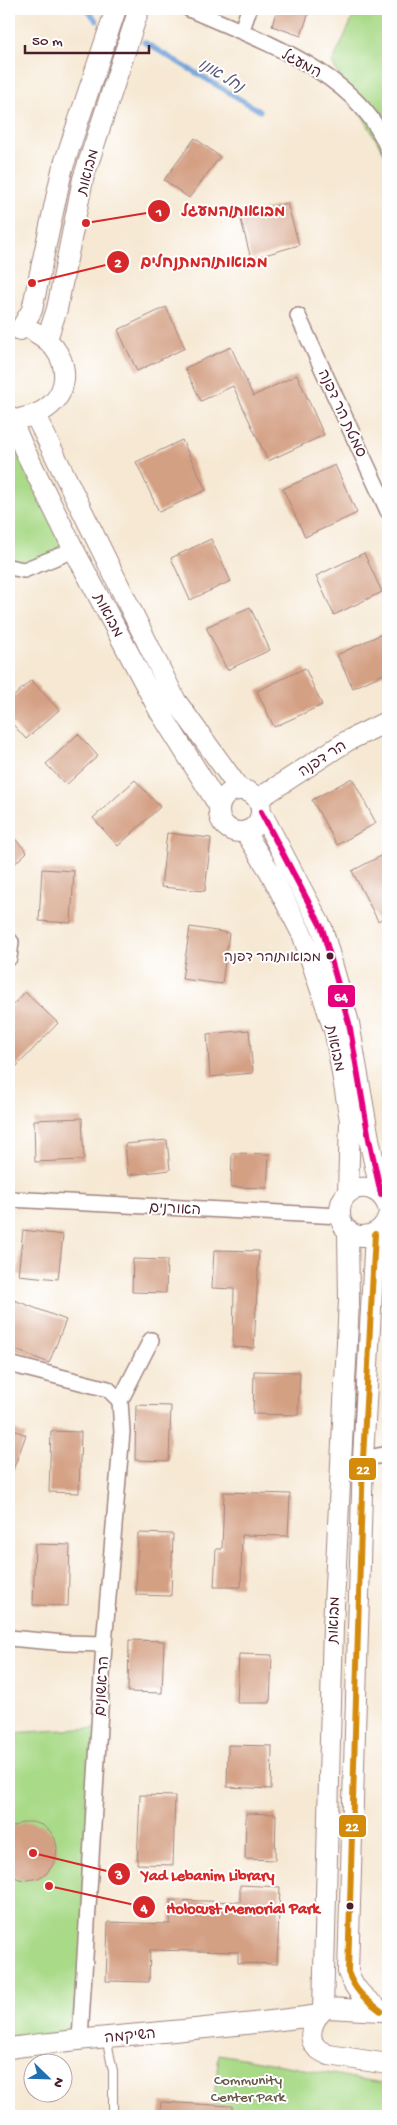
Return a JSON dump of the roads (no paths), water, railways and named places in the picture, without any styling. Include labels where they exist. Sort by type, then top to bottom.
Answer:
[{"type":"street","name":"מבואות","points":[[14,330],[32,310],[62,170],[116,9]]},
{"type":"street","name":"מבואות","points":[[47,339],[57,309],[83,178],[139,9]]},
{"type":"street","name":"המעגל","points":[[189,9],[242,30],[339,84],[380,129],[388,149]]},
{"type":"street","points":[[242,30],[249,9]]},
{"type":"street","name":"סמטת הר דפנה","points":[[298,316],[388,511]]},
{"type":"street","points":[[10,417],[23,418],[35,416],[47,409],[56,399],[62,387],[64,374],[62,361],[56,348],[47,339],[34,332],[14,330]]},
{"type":"street","name":"מבואות","points":[[35,416],[176,701],[253,800],[322,928],[349,1023],[369,1139],[385,1200]]},
{"type":"street","name":"מבואות","points":[[10,417],[74,550],[160,712],[220,806]]},
{"type":"street","points":[[9,567],[24,570],[74,550]]},
{"type":"street","name":"הר דפנה","points":[[253,800],[347,741],[388,721]]},
{"type":"street","points":[[227,794],[253,800],[256,825],[245,832],[231,830],[225,826],[221,820],[220,806],[227,794]]},
{"type":"street","name":"מבואות","points":[[245,832],[270,872],[303,936],[335,1033],[350,1120],[348,1193],[343,1200],[349,1300],[332,1626],[321,2013],[314,2021],[311,2034],[314,2045]]},
{"type":"street","points":[[9,940],[11,942],[9,958]]},
{"type":"street","points":[[348,1193],[361,1188],[368,1188],[385,1200]]},
{"type":"street","name":"האורנים","points":[[9,1199],[344,1223]]},
{"type":"street","points":[[344,1223],[361,1236],[375,1234],[386,1223],[388,1216]]},
{"type":"street","name":"מבואות","points":[[375,1234],[363,1459],[348,1972],[353,1986],[363,1998],[384,2011]]},
{"type":"street","points":[[9,1364],[108,1389],[120,1401],[151,1340]]},
{"type":"street","name":"הראשונים","points":[[80,2039],[104,1644],[122,1432],[120,1401]]},
{"type":"street","points":[[363,1459],[388,1454]]},
{"type":"street","points":[[9,1638],[104,1644]]},
{"type":"street","name":"השיקמה","points":[[9,2048],[80,2039],[252,2025],[321,2013],[328,2008],[384,2011]]},
{"type":"street","name":"השיקמה","points":[[252,2025],[301,2036],[329,2055],[388,2064]]},
{"type":"lane","points":[[106,2037],[114,2071],[112,2116]]},
{"type":"waterway","name":"נחל אונו","points":[[86,9],[97,21]]},
{"type":"waterway","name":"נחל אונו","points":[[144,42],[260,111]]},
{"type":"place","name":"מבואות/המעגל","points":[[86,223]]},
{"type":"place","name":"מבואות/המתנחלים","points":[[32,283]]},
{"type":"place","name":"מבואות/הר דפנה","points":[[330,956]]},
{"type":"place","name":"Yad Lebanim Library","points":[[33,1853]]},
{"type":"place","name":"Holocust Memorial Park","points":[[49,1886]]},
{"type":"park label","name":"Community Center Park","points":[[248,2088]]}]
